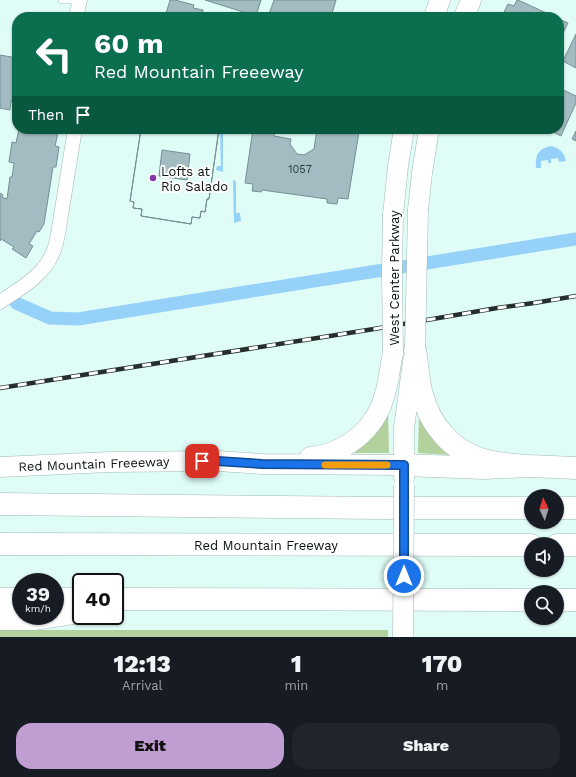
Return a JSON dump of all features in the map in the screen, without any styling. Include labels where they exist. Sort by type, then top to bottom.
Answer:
[{"type":"highway","points":[[414,349],[419,382],[425,403],[434,423],[448,441],[468,455],[485,461],[529,466],[576,468]]},
{"type":"highway","points":[[404,475],[484,468],[529,466]]},
{"type":"highway","points":[[0,504],[524,508]]},
{"type":"highway","points":[[564,508],[576,508]]},
{"type":"highway","name":"Red Mountain Freeway","points":[[0,544],[524,545]]},
{"type":"highway","points":[[564,545],[576,545]]},
{"type":"highway","points":[[0,599],[12,599]]},
{"type":"highway","points":[[124,599],[524,600]]},
{"type":"highway","points":[[124,606],[167,599]]},
{"type":"highway","points":[[564,600],[576,600]]},
{"type":"highway","points":[[0,619],[35,619],[72,613]]},
{"type":"street","points":[[77,12],[80,0]]},
{"type":"street","points":[[436,12],[440,0]]},
{"type":"street","points":[[466,12],[471,0]]},
{"type":"street","points":[[0,302],[25,285],[41,271],[54,251],[74,134]]},
{"type":"street","name":"West Center Parkway","points":[[403,134],[393,215],[392,273],[393,352],[404,428]]},
{"type":"street","name":"West Center Parkway","points":[[403,637],[404,428],[414,349],[418,210],[428,134]]},
{"type":"street","points":[[217,461],[320,456],[330,454],[348,444],[370,424],[381,407],[393,352]]},
{"type":"street","name":"Red Mountain Freeeway","points":[[0,467],[103,462],[217,461],[404,475]]},
{"type":"lane","points":[[62,0],[80,0]]},
{"type":"green space","points":[[388,407],[389,453],[351,453]]},
{"type":"green space","points":[[419,410],[453,455],[418,453]]},
{"type":"green space","points":[[0,630],[388,630],[388,637],[0,637]]},
{"type":"water","points":[[220,134],[223,134],[223,172],[216,170],[217,166],[221,166]]},
{"type":"water","points":[[552,146],[561,151],[566,161],[559,162],[558,158],[551,159],[551,163],[548,163],[548,160],[541,161],[541,168],[536,168],[538,153],[543,148]]},
{"type":"water","points":[[233,180],[236,181],[236,213],[240,213],[241,221],[234,223]]},
{"type":"building","points":[[170,0],[194,5],[193,8],[203,10],[203,12],[166,12]]},
{"type":"building","points":[[205,0],[261,0],[257,12],[243,12]]},
{"type":"building","points":[[274,0],[336,0],[332,12],[270,12]]},
{"type":"building","points":[[518,0],[544,12],[504,12],[508,4],[514,6]]},
{"type":"building","points":[[564,21],[568,23],[564,31]]},
{"type":"building","points":[[576,34],[576,68],[564,62]]},
{"type":"building","points":[[0,55],[12,57],[12,101],[10,110],[0,108]]},
{"type":"building","points":[[564,90],[576,96],[576,103],[564,129]]},
{"type":"building","points":[[576,131],[576,141],[572,139]]},
{"type":"building","points":[[18,134],[58,134],[55,146],[59,147],[56,167],[53,167],[44,224],[39,232],[37,231],[29,244],[33,246],[26,258],[12,249],[14,247],[1,239],[0,241],[0,193],[3,195],[2,197],[7,199],[10,177],[12,177],[14,163],[9,162],[12,142],[16,143]]},
{"type":"building","name":"Lofts at Rio Salado","points":[[140,134],[218,134],[209,199],[207,199],[205,212],[201,211],[200,218],[192,217],[191,224],[141,216],[142,209],[133,208],[134,202],[130,201]],"holes":[[[162,150],[190,154],[187,180],[159,176]]]},
{"type":"building","name":"Lofts at Rio Salado","points":[[140,134],[218,134],[209,199],[207,199],[205,212],[201,211],[200,218],[192,217],[191,224],[141,216],[142,209],[133,208],[134,202],[130,201]]},
{"type":"building","points":[[252,134],[274,134],[274,136],[291,139],[290,144],[297,154],[304,155],[314,149],[316,134],[359,134],[348,199],[338,198],[337,204],[327,203],[327,199],[262,190],[261,192],[252,191],[253,184],[245,183]]},
{"type":"waterway","points":[[16,303],[50,318],[78,319],[576,239]]},
{"type":"railway","points":[[0,388],[576,296]]},
{"type":"slow traffic","points":[[325,465],[387,465]]},
{"type":"place","name":"Lofts at Rio Salado","points":[[153,178]]},
{"type":"route","points":[[202,461],[262,464],[404,465],[404,576]]}]
